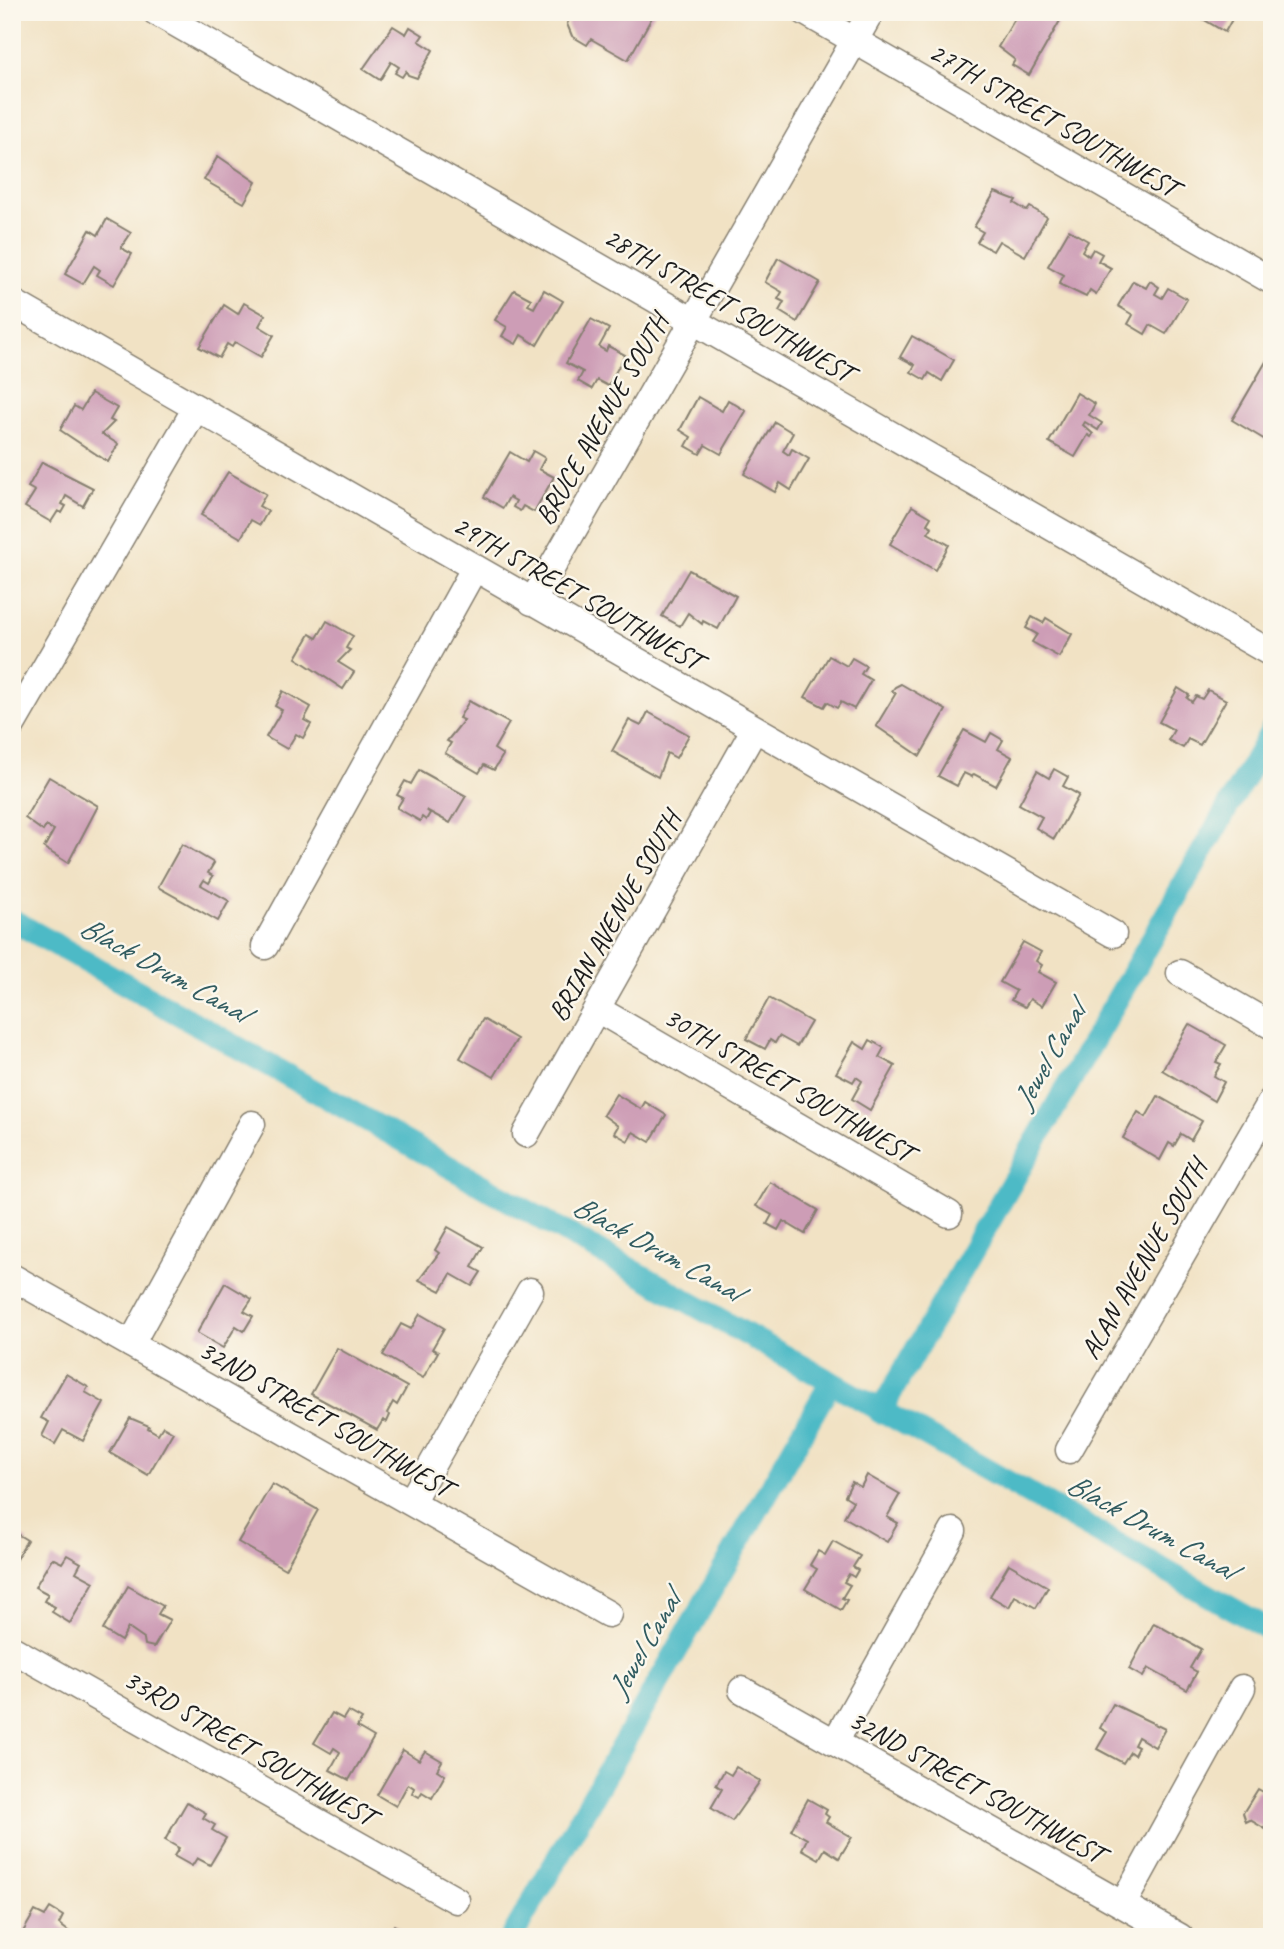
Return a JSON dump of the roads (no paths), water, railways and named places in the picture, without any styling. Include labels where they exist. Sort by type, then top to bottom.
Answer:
[{"type":"street","name":"28TH STREET SOUTHWEST","points":[[156,12],[1269,652]]},
{"type":"street","name":"27TH STREET SOUTHWEST","points":[[805,12],[1272,281]]},
{"type":"street","name":"BRUCE AVENUE SOUTH","points":[[532,602],[870,12]]},
{"type":"street","name":"29TH STREET SOUTHWEST","points":[[12,302],[754,730],[1113,933]]},
{"type":"street","points":[[12,725],[196,408]]},
{"type":"street","points":[[265,946],[474,569]]},
{"type":"street","name":"BRIAN AVENUE SOUTH","points":[[526,1134],[754,730]]},
{"type":"street","points":[[1180,974],[1272,1026]]},
{"type":"street","name":"30TH STREET SOUTHWEST","points":[[597,1009],[949,1214]]},
{"type":"street","name":"ALAN AVENUE SOUTH","points":[[1069,1450],[1272,1100]]},
{"type":"street","points":[[131,1344],[252,1124]]},
{"type":"street","name":"32ND STREET SOUTHWEST","points":[[12,1277],[608,1614]]},
{"type":"street","points":[[411,1502],[530,1291]]},
{"type":"street","points":[[835,1742],[953,1531]]},
{"type":"street","name":"33RD STREET SOUTHWEST","points":[[12,1649],[456,1900]]},
{"type":"street","points":[[1123,1904],[1242,1688]]},
{"type":"street","name":"32ND STREET SOUTHWEST","points":[[743,1690],[1180,1937]]},
{"type":"waterway","name":"Jewel Canal","points":[[880,1412],[1272,730]]},
{"type":"waterway","name":"Black Drum Canal","points":[[12,920],[1272,1631]]},
{"type":"waterway","name":"Jewel Canal","points":[[512,1937],[830,1384]]}]
